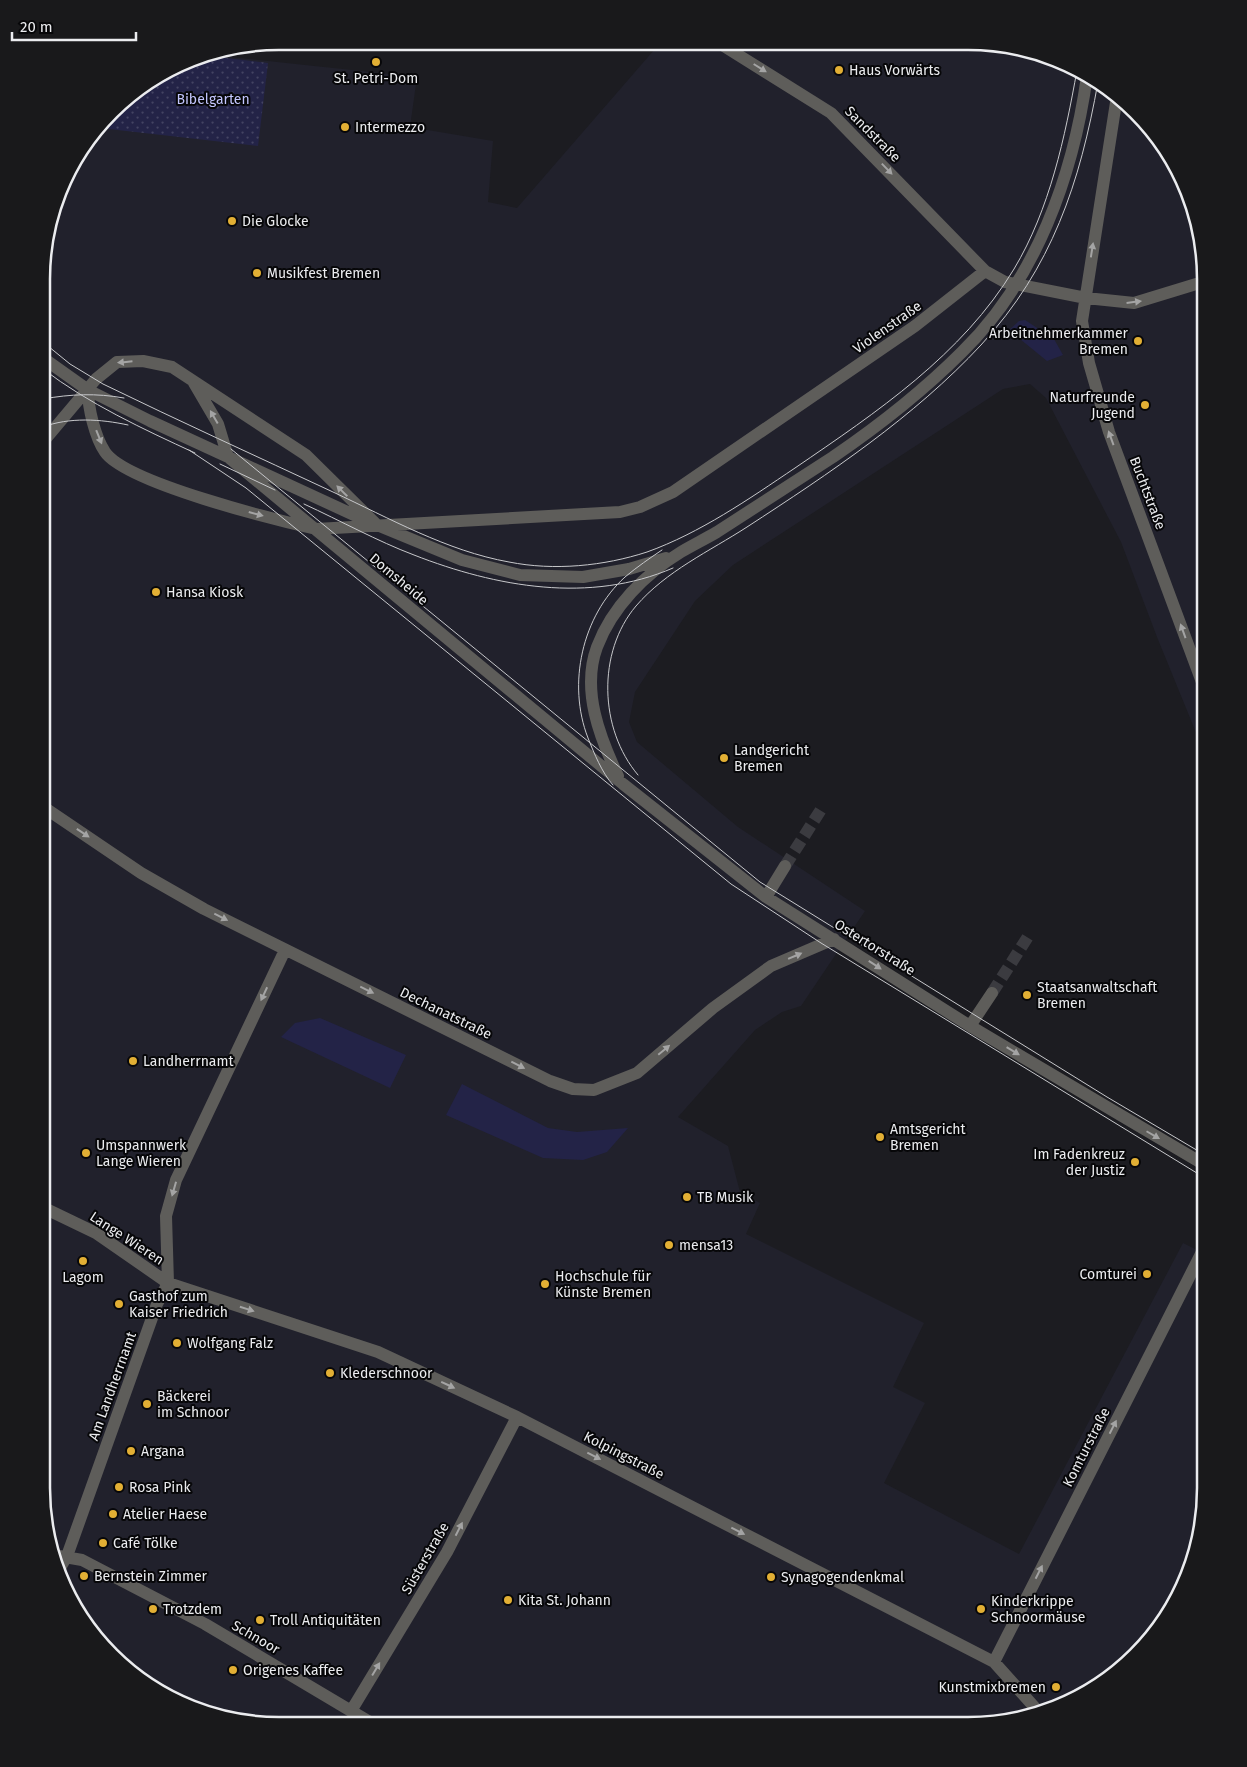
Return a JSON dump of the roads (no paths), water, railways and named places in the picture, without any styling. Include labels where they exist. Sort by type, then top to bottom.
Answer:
[{"type":"street","name":"Sandstraße","points":[[732,50],[831,113],[985,271]]},
{"type":"street","points":[[620,780],[606,750],[595,716],[592,678],[597,648],[615,615],[636,587],[680,553],[712,535],[785,488],[867,431],[964,351],[1016,284],[1040,241],[1066,172],[1081,117],[1086,83]]},
{"type":"street","points":[[1086,298],[1116,104]]},
{"type":"street","points":[[985,271],[1005,282],[1086,298],[1134,304],[1197,284]]},
{"type":"street","name":"Violenstraße","points":[[526,517],[620,512],[640,507],[681,487],[915,326],[985,271]]},
{"type":"street","name":"Buchtstraße","points":[[1086,298],[1082,321],[1089,363],[1098,396],[1109,432],[1197,669]]},
{"type":"street","points":[[50,434],[96,379],[117,362],[143,361],[172,367],[306,455],[376,525],[462,560],[520,575],[583,577],[638,567],[680,553]]},
{"type":"street","name":"Domsheide","points":[[50,363],[88,390],[376,525],[526,517]]},
{"type":"street","points":[[193,381],[218,424],[228,457]]},
{"type":"street","points":[[88,390],[96,431],[106,453],[125,469],[209,501],[316,529],[376,525]]},
{"type":"street","name":"Domsheide","points":[[228,457],[551,724]]},
{"type":"street","name":"Ostertorstraße","points":[[551,724],[766,898],[970,1026],[1197,1160]]},
{"type":"street","name":"Dechanatstraße","points":[[50,811],[141,873],[285,950],[550,1082],[573,1089],[594,1090],[637,1073],[713,1008],[771,966],[834,939]]},
{"type":"street","points":[[766,898],[785,866]]},
{"type":"street","name":"Am Landherrnamt","points":[[62,1556],[157,1304],[168,1283],[166,1216],[176,1180],[285,950]]},
{"type":"street","points":[[970,1026],[992,993]]},
{"type":"street","name":"Lange Wieren","points":[[50,1211],[96,1233],[168,1283]]},
{"type":"street","name":"Komturstraße","points":[[994,1662],[1197,1262]]},
{"type":"street","name":"Kolpingstraße","points":[[168,1283],[378,1352],[517,1417],[994,1662],[1034,1707]]},
{"type":"street","name":"Süsterstraße","points":[[351,1711],[447,1552],[517,1417]]},
{"type":"street","name":"Schnoor","points":[[62,1556],[82,1560],[205,1624],[361,1717]]},
{"type":"tunnel","points":[[785,866],[822,808]]},
{"type":"tunnel","points":[[992,993],[1029,935]]},
{"type":"tram line","points":[[50,348],[70,364],[103,384],[397,523],[463,550],[509,562],[544,566],[579,566],[631,557],[686,535],[778,480],[887,403],[916,380],[969,328],[993,300],[1027,246],[1047,197],[1061,147],[1076,78]]},
{"type":"tram line","points":[[638,775],[625,756],[616,736],[610,713],[608,691],[609,668],[614,645],[623,625],[636,606],[661,582],[689,562],[778,507],[870,443],[928,396],[981,345],[1006,316],[1027,286],[1059,222],[1072,189],[1082,155],[1096,90]]},
{"type":"tram line","points":[[50,374],[98,405],[195,453]]},
{"type":"tram line","points":[[50,398],[84,395],[124,398]]},
{"type":"tram line","points":[[50,425],[74,420],[85,420],[107,421],[128,425]]},
{"type":"tram line","points":[[231,449],[760,882],[1107,1097],[1197,1150]]},
{"type":"tram line","points":[[189,450],[246,488],[731,884],[821,943],[1197,1173]]},
{"type":"tram line","points":[[220,464],[275,490]]},
{"type":"tram line","points":[[304,504],[414,555],[477,576],[510,583],[543,587],[609,586],[641,579],[673,568]]},
{"type":"tram line","points":[[613,785],[605,775],[596,756],[582,717],[579,696],[579,674],[583,652],[589,631],[598,611],[610,593],[625,577],[662,550]]},
{"type":"place","name":"St. Petri-Dom","points":[[376,62]]},
{"type":"place","name":"Haus Vorwärts","points":[[839,70]]},
{"type":"place","name":"Intermezzo","points":[[345,127]]},
{"type":"place","name":"Die Glocke","points":[[232,221]]},
{"type":"place","name":"Musikfest Bremen","points":[[257,273]]},
{"type":"place","name":"Arbeitnehmerkammer Bremen","points":[[1138,341]]},
{"type":"place","name":"Naturfreunde Jugend","points":[[1145,405]]},
{"type":"place","name":"Hansa Kiosk","points":[[156,592]]},
{"type":"place","name":"Landgericht Bremen","points":[[724,758]]},
{"type":"place","name":"Staatsanwaltschaft Bremen","points":[[1027,995]]},
{"type":"place","name":"Landherrnamt","points":[[133,1061]]},
{"type":"place","name":"Amtsgericht Bremen","points":[[880,1137]]},
{"type":"place","name":"Umspannwerk Lange Wieren","points":[[86,1153]]},
{"type":"place","name":"Im Fadenkreuz der Justiz","points":[[1135,1162]]},
{"type":"place","name":"TB Musik","points":[[687,1197]]},
{"type":"place","name":"mensa13","points":[[669,1245]]},
{"type":"place","name":"Lagom","points":[[83,1261]]},
{"type":"place","name":"Comturei","points":[[1147,1274]]},
{"type":"place","name":"Hochschule für Künste Bremen","points":[[545,1284]]},
{"type":"place","name":"Gasthof zum Kaiser Friedrich","points":[[119,1304]]},
{"type":"place","name":"Wolfgang Falz","points":[[177,1343]]},
{"type":"place","name":"Klederschnoor","points":[[330,1373]]},
{"type":"place","name":"Bäckerei im Schnoor","points":[[147,1404]]},
{"type":"place","name":"Argana","points":[[131,1451]]},
{"type":"place","name":"Rosa Pink","points":[[119,1487]]},
{"type":"place","name":"Atelier Haese","points":[[113,1514]]},
{"type":"place","name":"Café Tölke","points":[[103,1543]]},
{"type":"place","name":"Bernstein Zimmer","points":[[84,1576]]},
{"type":"place","name":"Synagogendenkmal","points":[[771,1577]]},
{"type":"place","name":"Kita St. Johann","points":[[508,1600]]},
{"type":"place","name":"Trotzdem","points":[[153,1609]]},
{"type":"place","name":"Kinderkrippe Schnoormäuse","points":[[981,1609]]},
{"type":"place","name":"Troll Antiquitäten","points":[[260,1620]]},
{"type":"place","name":"Origenes Kaffee","points":[[233,1670]]},
{"type":"place","name":"Kunstmixbremen","points":[[1056,1687]]},
{"type":"park label","name":"Bibelgarten","points":[[213,99]]}]
